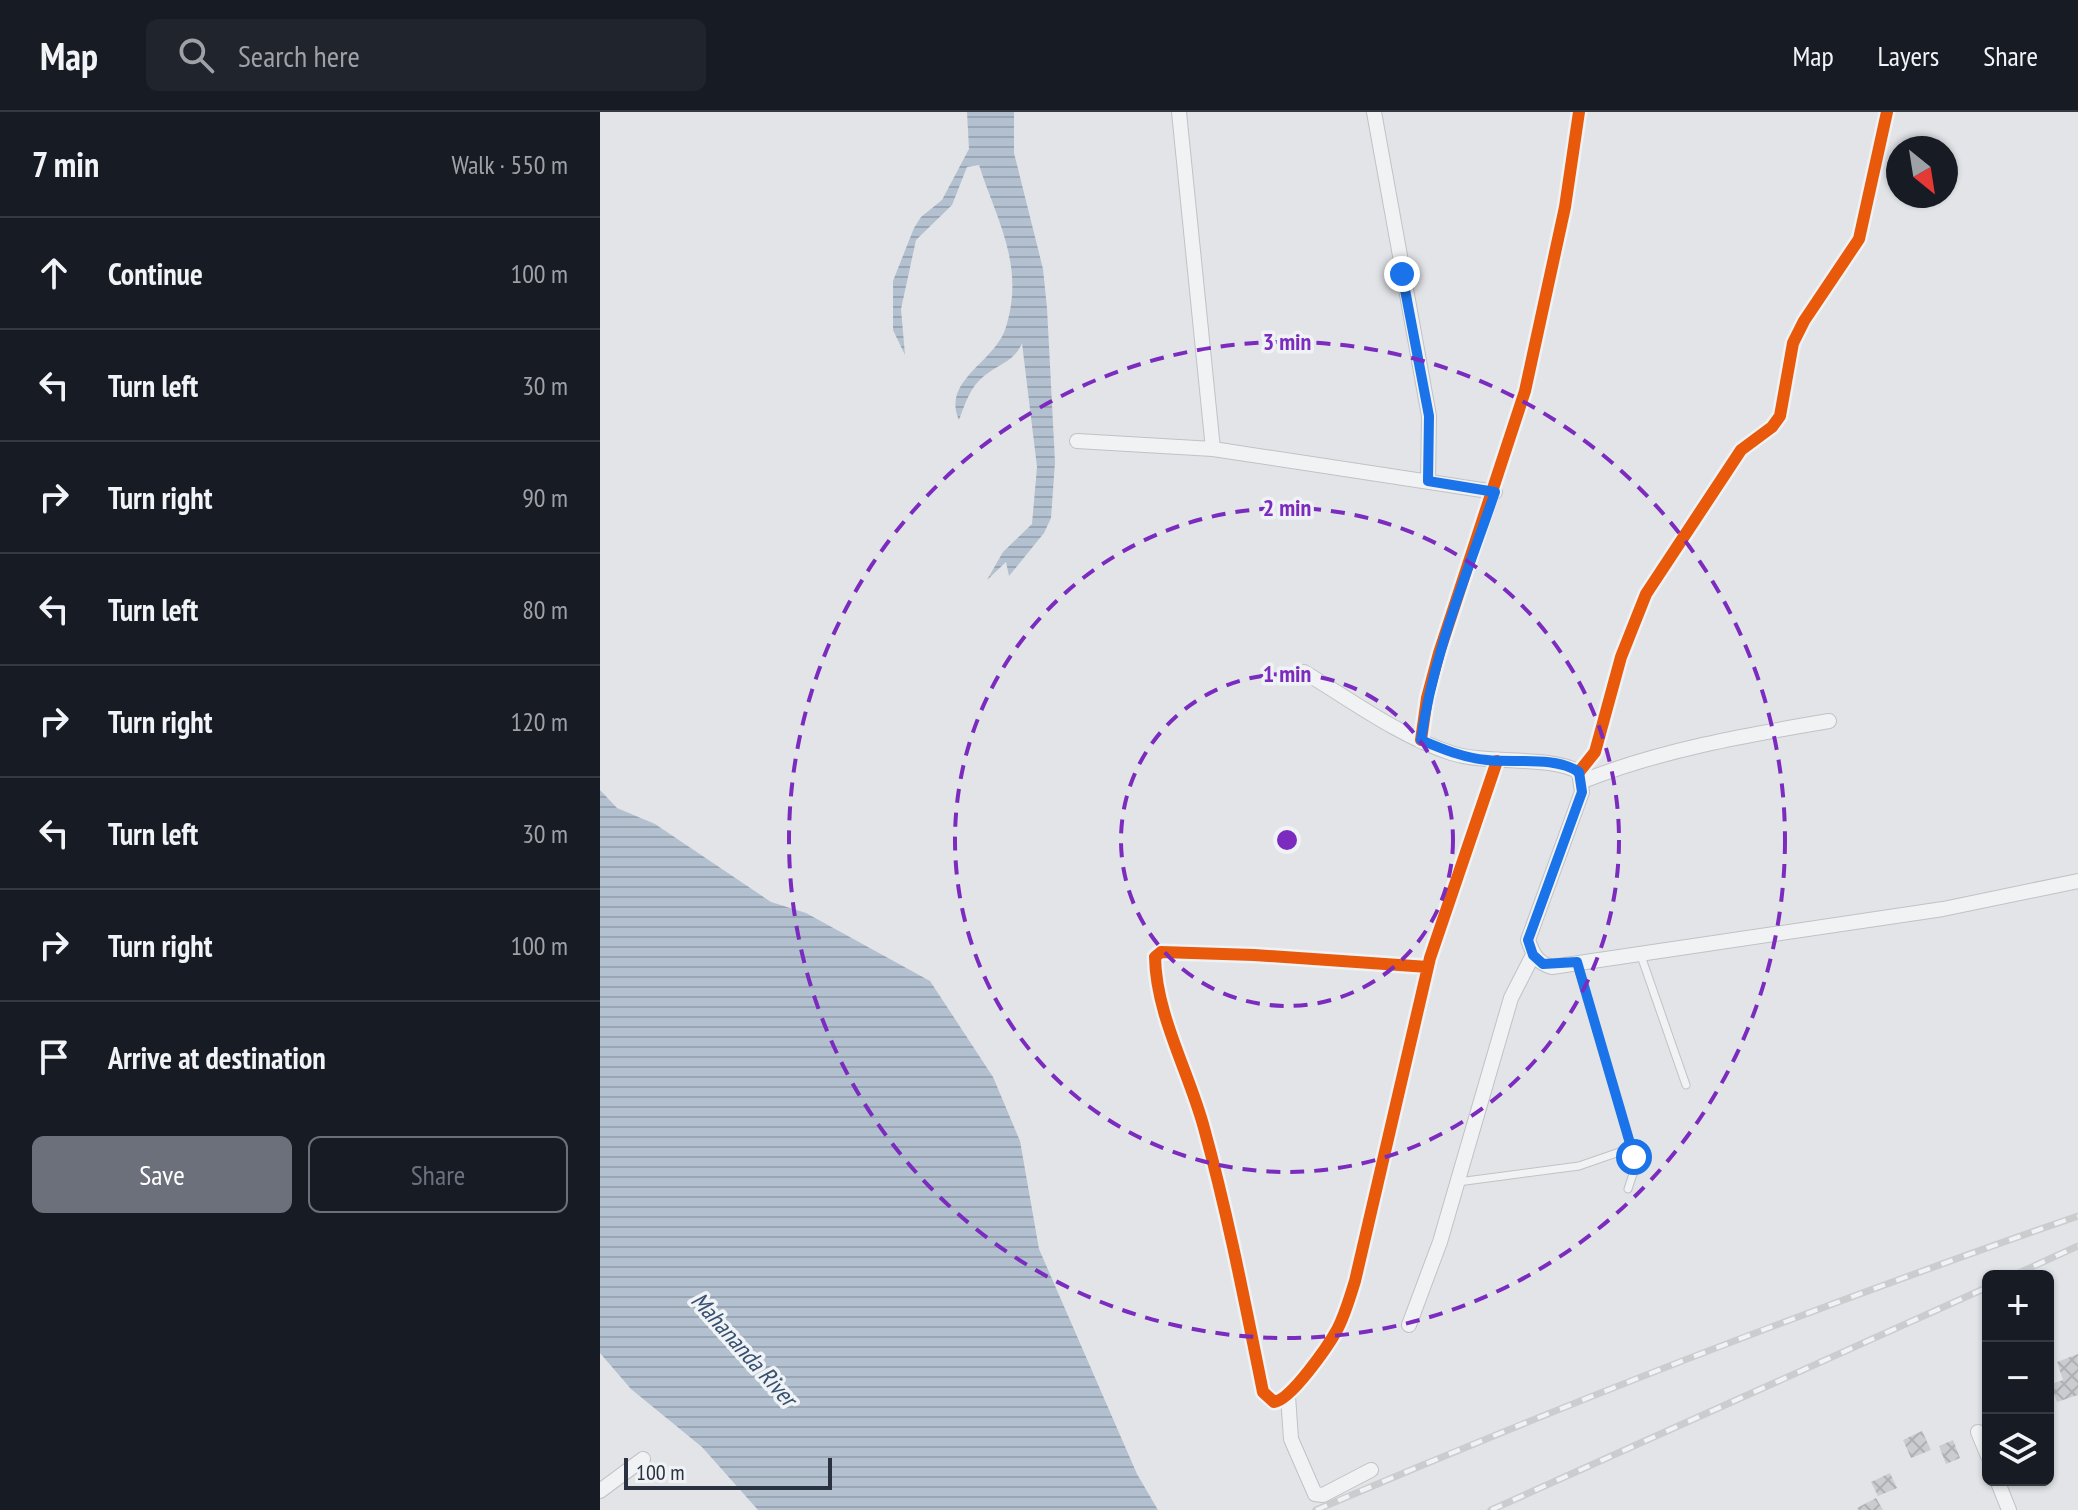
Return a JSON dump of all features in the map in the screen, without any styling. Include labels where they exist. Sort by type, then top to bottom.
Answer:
[{"type":"street","points":[[1179,112],[1213,449]]},
{"type":"street","points":[[1374,112],[1429,416],[1428,481]]},
{"type":"street","points":[[1421,740],[1427,698],[1439,653],[1495,492],[1525,391],[1565,207],[1579,112]]},
{"type":"street","points":[[1887,112],[1859,239],[1793,343],[1780,416],[1741,450],[1646,594],[1621,657],[1595,752],[1581,776],[1528,940],[1533,955],[1552,967],[1943,909],[2078,881]]},
{"type":"street","points":[[1077,441],[1213,449],[1234,455],[1495,492]]},
{"type":"street","points":[[1304,672],[1421,740],[1452,753],[1497,761],[1566,765],[1581,776],[1732,739],[1829,721]]},
{"type":"street","points":[[1428,967],[1254,955],[1161,952],[1155,957],[1161,996],[1204,1126],[1225,1210],[1263,1392],[1274,1402],[1288,1396],[1336,1331],[1355,1281],[1428,967],[1462,856],[1497,761]]},
{"type":"street","points":[[1409,1325],[1433,1263],[1511,998],[1533,955]]},
{"type":"street","points":[[1288,1396],[1291,1439],[1315,1494],[1323,1495],[1371,1470]]},
{"type":"street","points":[[1978,1432],[1982,1442]]},
{"type":"street","points":[[600,1491],[643,1459]]},
{"type":"street","points":[[1999,1486],[2009,1510]]},
{"type":"lane","points":[[1640,953],[1686,1085]]},
{"type":"lane","points":[[1577,962],[1631,1148],[1635,1168],[1628,1189]]},
{"type":"lane","points":[[1457,1182],[1579,1166],[1631,1148]]},
{"type":"water","points":[[967,112],[1014,112],[1014,153],[1043,269],[1055,462],[1051,518],[1044,533],[1009,576],[1006,562],[987,580],[1003,552],[1032,524],[1037,467],[1022,343],[1011,358],[975,385],[959,420],[955,406],[963,382],[1000,339],[1011,305],[1011,263],[979,165],[967,167],[952,205],[916,240],[901,309],[905,355],[893,330],[893,281],[914,228],[921,217],[942,200],[969,149]]},
{"type":"water","name":"Mahananda River","points":[[600,790],[617,808],[655,824],[771,902],[806,913],[930,981],[993,1077],[1020,1141],[1039,1249],[1137,1474],[1158,1510],[758,1510],[702,1447],[631,1389],[600,1353]]},
{"type":"building","points":[[2078,1354],[2078,1395],[2057,1402],[2054,1383],[2063,1380],[2057,1362]]},
{"type":"building","points":[[1922,1431],[1931,1450],[1911,1458],[1903,1440]]},
{"type":"building","points":[[1953,1440],[1960,1458],[1946,1464],[1939,1446]]},
{"type":"building","points":[[1890,1473],[1897,1488],[1878,1496],[1871,1482]]},
{"type":"building","points":[[1876,1498],[1883,1510],[1857,1508]]},
{"type":"railway","points":[[1316,1510],[1694,1356],[2078,1216]]},
{"type":"railway","points":[[2025,1270],[2078,1246]]},
{"type":"railway","points":[[1491,1510],[1982,1290]]},
{"type":"cycle path","points":[[1421,740],[1427,698],[1439,653],[1525,391],[1565,207],[1579,112]]},
{"type":"cycle path","points":[[1579,772],[1595,752],[1621,657],[1646,594],[1741,450],[1772,427],[1780,416],[1793,343],[1804,321],[1859,239],[1887,112]]},
{"type":"cycle path","points":[[1428,967],[1254,955],[1161,952],[1155,957],[1167,1022],[1198,1107],[1213,1161],[1263,1392],[1274,1402],[1290,1392],[1326,1348],[1347,1306],[1355,1281],[1430,958],[1497,761]]},
{"type":"route","points":[[1402,274],[1429,416],[1431,458],[1428,481],[1495,492],[1439,653],[1427,698],[1421,740],[1452,753],[1484,760],[1566,765],[1579,772],[1583,781],[1582,792],[1528,940],[1533,955],[1543,964],[1552,967],[1577,962],[1589,1012],[1634,1157]]}]
